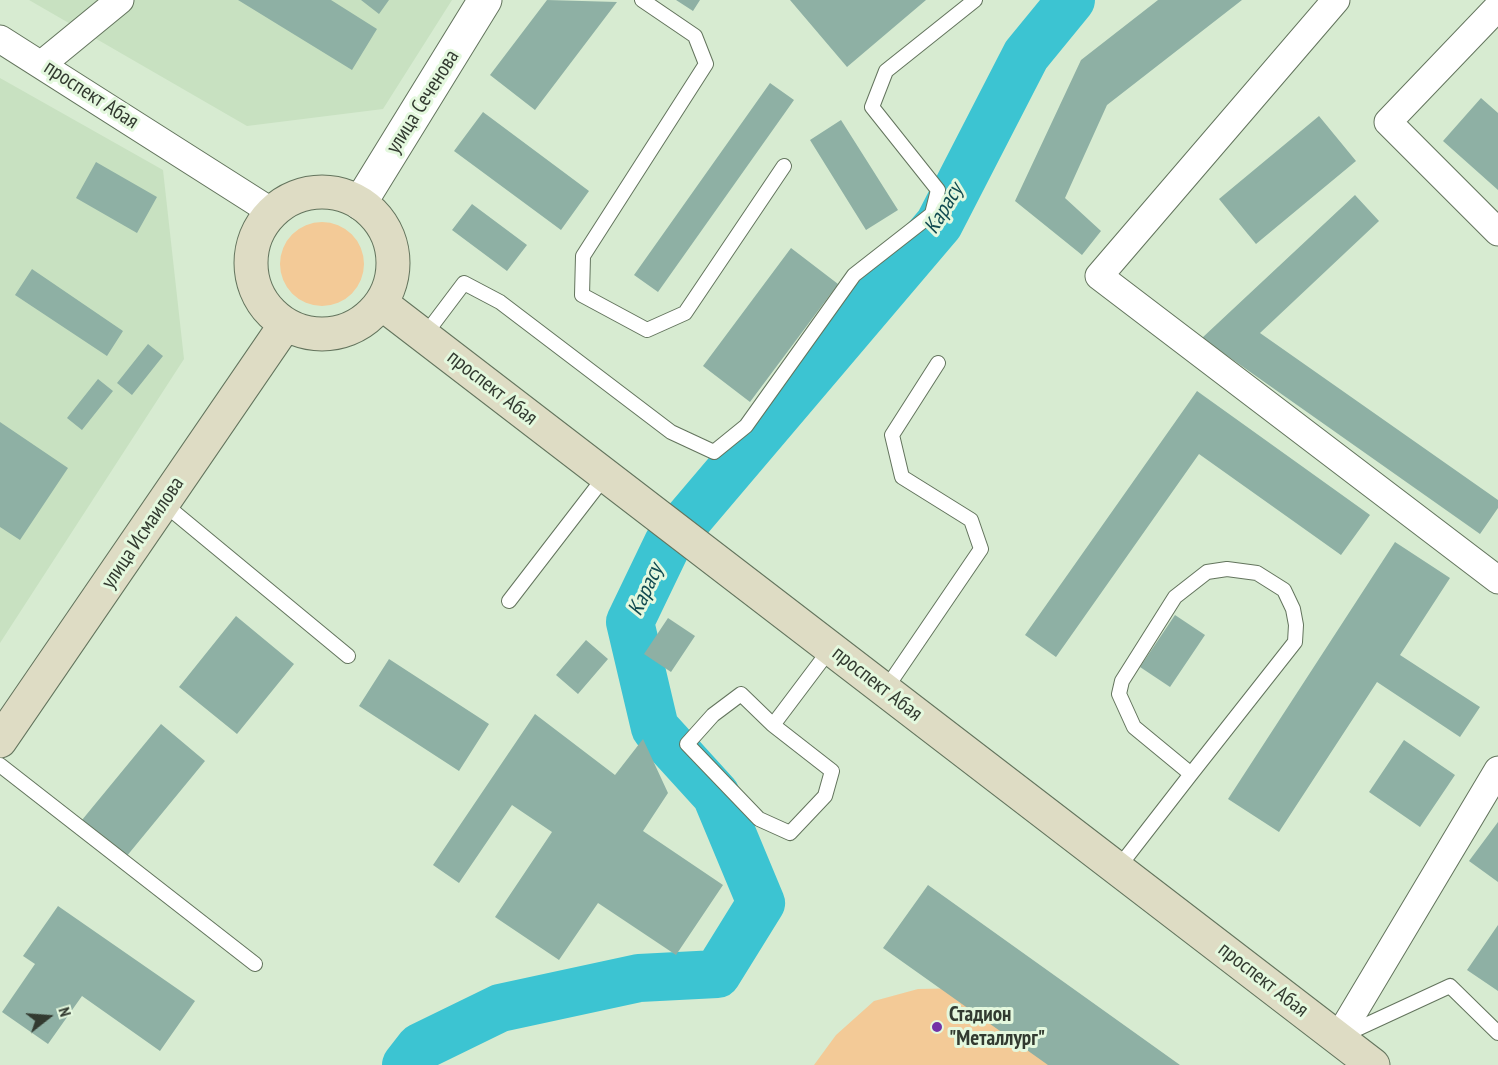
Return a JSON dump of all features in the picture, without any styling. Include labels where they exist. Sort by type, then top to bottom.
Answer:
[{"type":"main road","points":[[321,192],[335,193],[360,203],[381,223],[392,249],[392,277],[381,303],[362,322],[338,333],[312,334],[285,325],[264,305],[252,280],[252,252],[255,238],[272,212],[294,197],[321,192]]},
{"type":"main road","name":"проспект Абая","points":[[381,303],[1373,1065]]},
{"type":"main road","name":"улица Исмаилова","points":[[0,741],[285,325]]},
{"type":"street","points":[[42,63],[120,0]]},
{"type":"street","name":"улица Сеченова","points":[[360,203],[485,0]]},
{"type":"street","points":[[1336,0],[1099,276],[1498,580]]},
{"type":"street","points":[[1498,7],[1388,122],[1498,232]]},
{"type":"street","name":"проспект Абая","points":[[0,39],[42,63],[272,212]]},
{"type":"street","points":[[1338,1038],[1498,771]]},
{"type":"lane","points":[[642,0],[695,36],[706,64],[583,256],[582,296],[647,330],[685,313],[784,166]]},
{"type":"lane","points":[[424,336],[464,283],[500,302],[671,432],[714,452],[746,426],[854,275],[932,214],[938,189],[872,107],[886,71],[975,0]]},
{"type":"lane","points":[[885,690],[981,549],[971,520],[902,477],[892,435],[938,363]]},
{"type":"lane","points":[[509,601],[606,475]]},
{"type":"lane","points":[[163,503],[348,656]]},
{"type":"lane","points":[[1118,868],[1295,642],[1294,617],[1284,590],[1257,573],[1227,569],[1207,572],[1175,597],[1122,681],[1119,694],[1134,727],[1191,774]]},
{"type":"lane","points":[[773,725],[831,648]]},
{"type":"lane","points":[[741,694],[773,725],[832,771],[825,796],[790,833],[759,819],[687,744],[713,715],[741,694]]},
{"type":"lane","points":[[0,765],[255,964]]},
{"type":"lane","points":[[1338,1038],[1450,986],[1498,1033]]},
{"type":"shaded area","points":[[29,0],[452,0],[383,109],[247,126]]},
{"type":"shaded area","points":[[0,78],[163,170],[184,359],[0,643]]},
{"type":"shaded area","points":[[322,222],[338,225],[357,241],[364,264],[361,280],[345,299],[322,306],[306,303],[287,287],[280,264],[283,248],[299,229]]},
{"type":"shaded area","name":"Стадион \"Металлург\"","points":[[968,988],[1062,1065],[814,1065],[836,1035],[874,1001],[918,989]]},
{"type":"building","points":[[238,0],[331,0],[377,29],[352,70]]},
{"type":"building","points":[[361,0],[389,0],[379,14]]},
{"type":"building","points":[[547,0],[617,2],[535,110],[490,75]]},
{"type":"building","points":[[676,0],[700,0],[693,11]]},
{"type":"building","points":[[790,0],[926,0],[847,67]]},
{"type":"building","points":[[1158,0],[1242,0],[1107,105],[1065,198],[1101,231],[1082,255],[1015,201],[1081,60]]},
{"type":"building","points":[[770,83],[794,100],[658,292],[634,275]]},
{"type":"building","points":[[1481,98],[1498,113],[1498,190],[1443,141]]},
{"type":"building","points":[[483,112],[589,191],[561,230],[454,151]]},
{"type":"building","points":[[1319,116],[1356,161],[1256,244],[1219,199]]},
{"type":"building","points":[[841,120],[898,210],[866,230],[810,140]]},
{"type":"building","points":[[96,162],[157,197],[137,233],[76,198]]},
{"type":"building","points":[[1355,195],[1379,221],[1260,333],[1498,500],[1498,508],[1480,534],[1202,338]]},
{"type":"building","points":[[472,204],[527,245],[507,271],[452,230]]},
{"type":"building","points":[[791,248],[838,284],[750,402],[703,366]]},
{"type":"building","points":[[32,269],[123,331],[107,356],[15,295]]},
{"type":"building","points":[[148,344],[163,356],[132,395],[117,383]]},
{"type":"building","points":[[98,379],[113,391],[82,430],[67,418]]},
{"type":"building","points":[[1197,391],[1370,515],[1341,555],[1199,454],[1056,657],[1025,635]]},
{"type":"building","points":[[0,422],[68,468],[20,540],[0,527]]},
{"type":"building","points":[[1395,542],[1450,578],[1400,655],[1480,707],[1460,737],[1377,682],[1279,832],[1228,799]]},
{"type":"building","points":[[1175,615],[1205,635],[1170,687],[1140,667]]},
{"type":"building","points":[[236,616],[294,664],[237,734],[179,687]]},
{"type":"building","points":[[668,618],[695,636],[671,672],[644,654]]},
{"type":"building","points":[[586,640],[608,659],[578,694],[556,675]]},
{"type":"building","points":[[389,659],[489,724],[459,771],[359,706]]},
{"type":"building","points":[[535,714],[615,775],[643,739],[668,793],[643,831],[723,885],[676,955],[598,903],[559,960],[495,917],[552,832],[512,805],[459,883],[433,865]]},
{"type":"building","points":[[161,724],[205,761],[126,857],[82,820]]},
{"type":"building","points":[[1404,740],[1455,775],[1420,827],[1369,792]]},
{"type":"building","points":[[1498,822],[1498,882],[1469,861]]},
{"type":"building","points":[[928,885],[1180,1065],[1048,1065],[883,948]]},
{"type":"building","points":[[58,906],[195,1001],[160,1051],[82,996],[48,1044],[2,1012],[35,964],[23,956]]},
{"type":"building","points":[[1498,925],[1498,991],[1467,970]]},
{"type":"waterway","name":"Карасу","points":[[406,1065],[420,1047],[500,1008],[639,978],[717,974],[761,903],[716,795],[655,728],[630,622],[668,543],[939,224],[1026,55],[1071,0]]},
{"type":"place","name":"Стадион \"Металлург\"","points":[[937,1027]]}]
